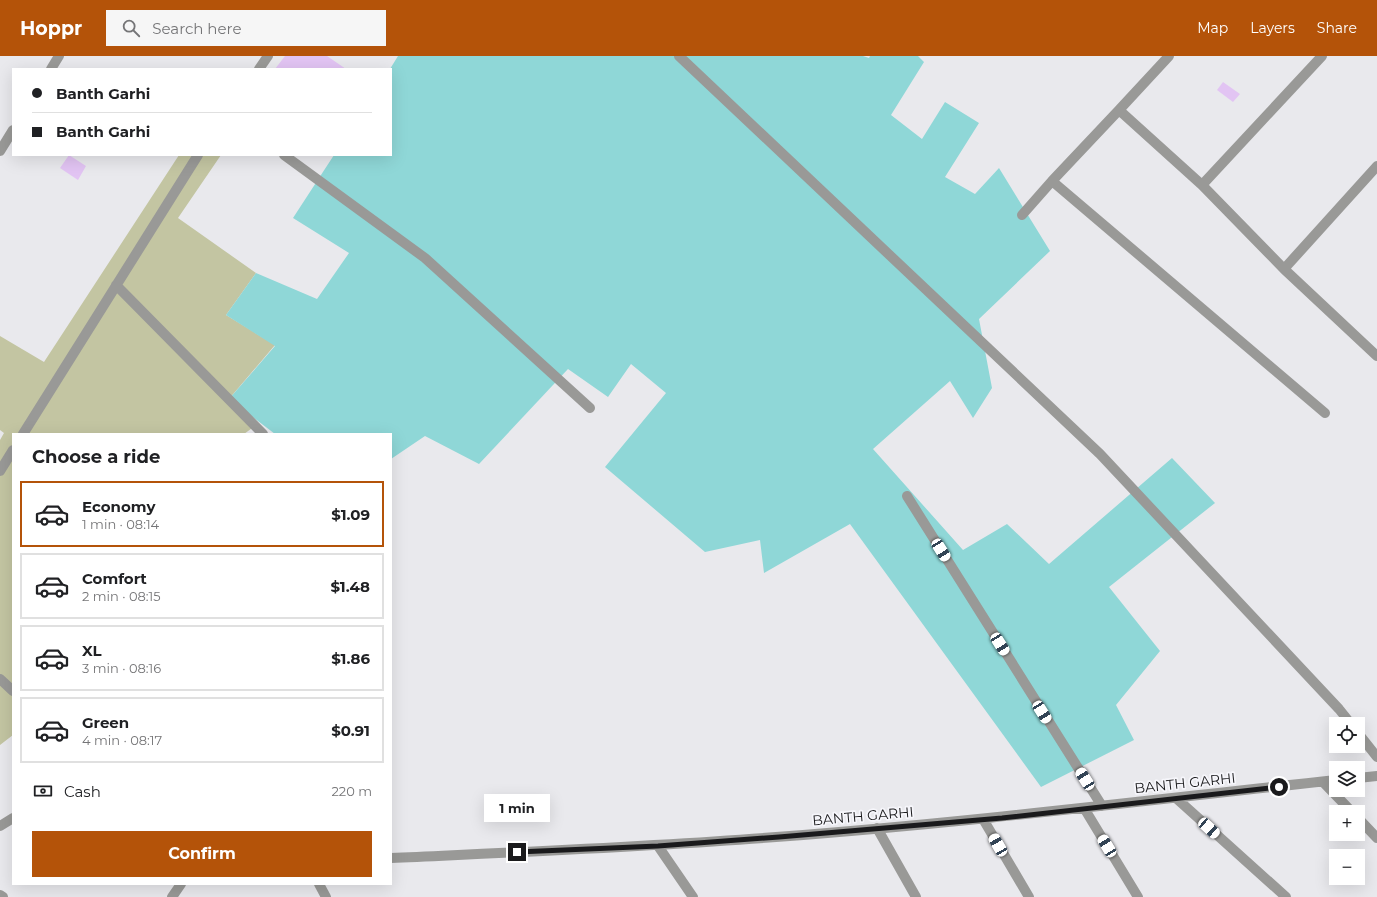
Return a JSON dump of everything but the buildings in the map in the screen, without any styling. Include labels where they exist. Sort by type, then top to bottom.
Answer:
[{"type":"street","points":[[52,68],[60,56]]},
{"type":"street","points":[[260,68],[268,56]]},
{"type":"street","points":[[679,56],[1100,454],[1345,717]]},
{"type":"street","points":[[1022,215],[1169,56]]},
{"type":"street","points":[[1202,185],[1322,56]]},
{"type":"street","points":[[1119,110],[1202,185],[1284,270],[1377,356]]},
{"type":"street","points":[[0,151],[12,132]]},
{"type":"street","points":[[24,433],[197,156]]},
{"type":"street","points":[[285,156],[425,258],[590,408]]},
{"type":"street","points":[[1284,270],[1377,166]]},
{"type":"street","points":[[1052,181],[1325,413]]},
{"type":"street","points":[[116,285],[262,433]]},
{"type":"street","points":[[0,470],[12,452]]},
{"type":"street","points":[[907,496],[1102,806]]},
{"type":"street","points":[[0,679],[12,690]]},
{"type":"street","points":[[1365,741],[1377,756]]},
{"type":"street","points":[[1365,777],[1377,776]]},
{"type":"street","name":"BANTH GARHI","points":[[392,858],[658,846],[983,819],[1329,781]]},
{"type":"street","points":[[1324,782],[1345,805]]},
{"type":"street","points":[[1176,798],[1286,897]]},
{"type":"street","points":[[1084,808],[1138,897]]},
{"type":"street","points":[[0,826],[12,819]]},
{"type":"street","points":[[983,819],[1028,897]]},
{"type":"street","points":[[1365,825],[1377,838]]},
{"type":"street","points":[[877,828],[916,897]]},
{"type":"street","points":[[658,846],[693,897]]},
{"type":"street","points":[[172,897],[180,885]]},
{"type":"street","points":[[319,885],[326,897]]},
{"type":"green space","points":[[178,156],[220,156],[178,218],[256,273],[226,315],[275,345],[229,399],[255,426],[245,433],[12,433],[12,736],[0,745],[0,440],[4,433],[0,430],[0,336],[44,362]]},
{"type":"water","points":[[398,56],[863,56],[869,58],[870,56],[918,56],[924,62],[891,115],[922,139],[945,102],[979,123],[945,177],[975,194],[999,168],[1050,251],[979,319],[992,388],[973,418],[950,381],[873,449],[963,550],[1007,524],[1049,564],[1172,458],[1215,503],[1109,587],[1160,651],[1116,705],[1134,740],[1041,787],[850,524],[764,573],[760,540],[705,552],[605,467],[666,393],[631,364],[608,397],[568,369],[479,464],[425,436],[392,458],[392,433],[274,433],[229,399],[275,346],[226,315],[256,273],[317,299],[349,253],[293,218],[333,156],[392,156],[392,68],[391,68]]},
{"type":"route","points":[[517,852],[658,846],[1002,818],[1279,787]]}]
